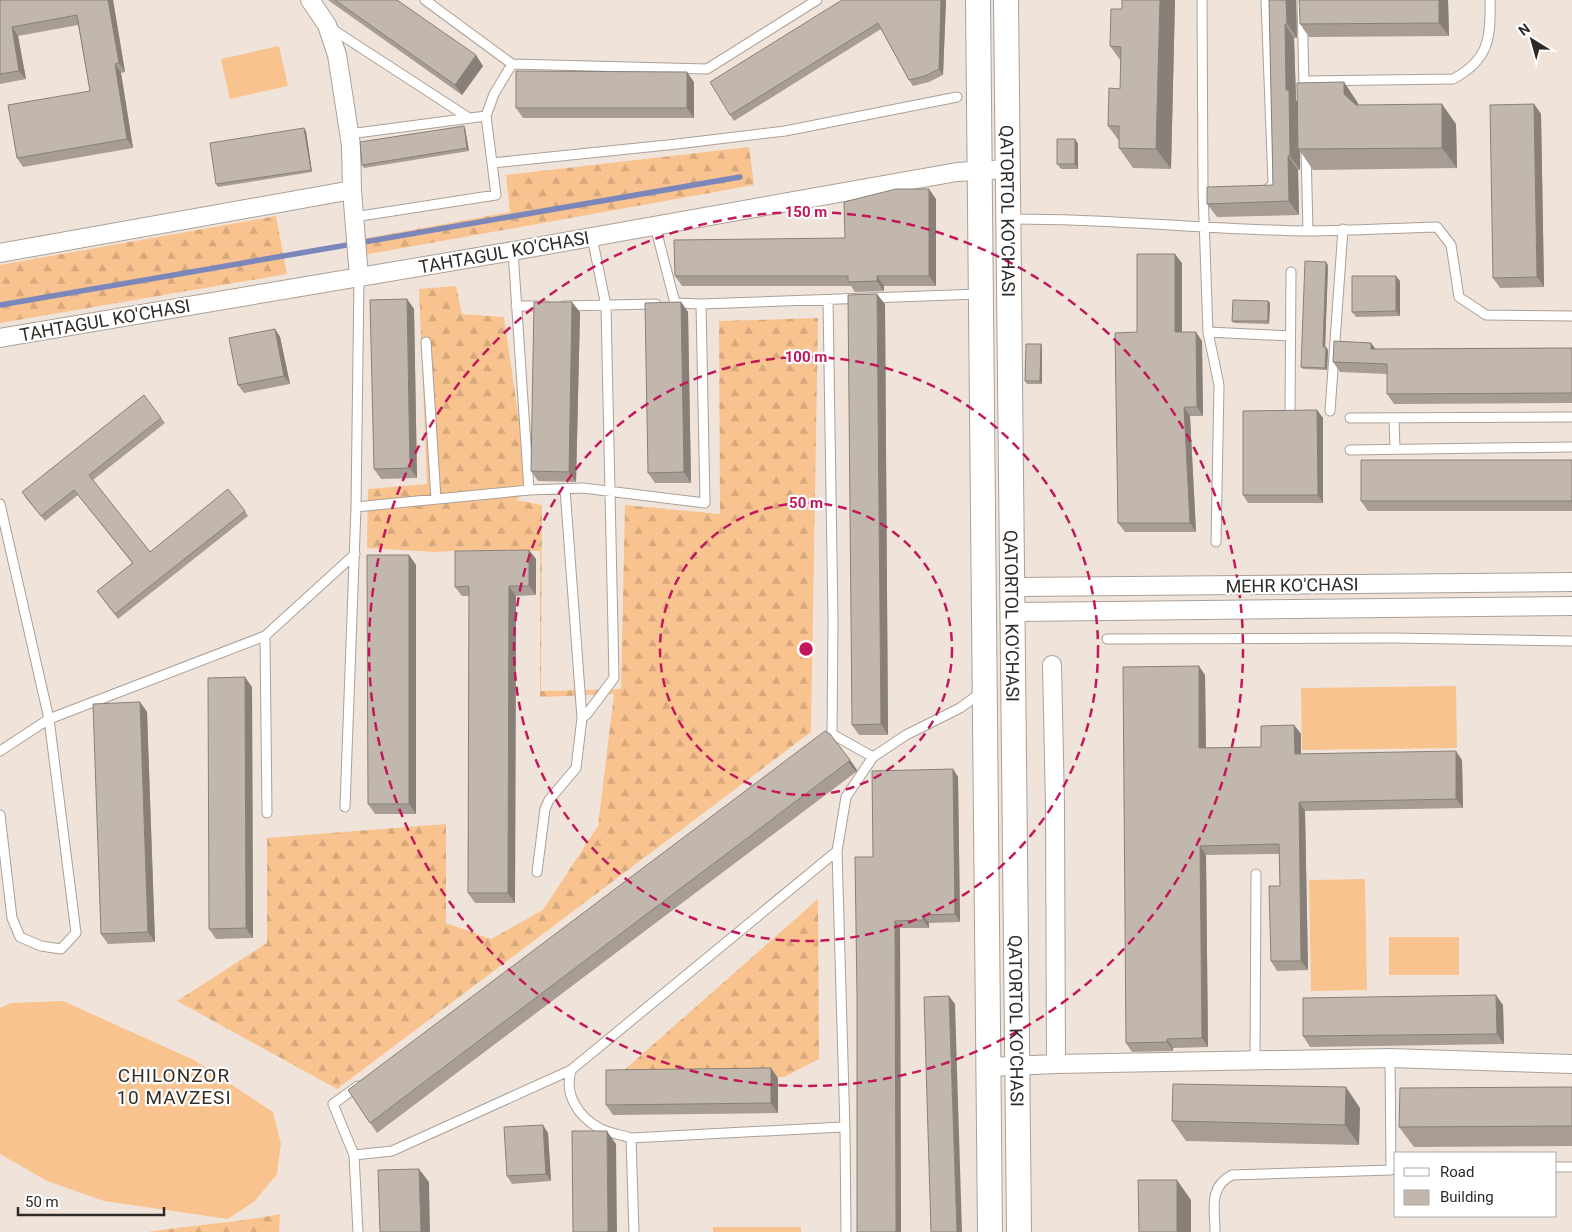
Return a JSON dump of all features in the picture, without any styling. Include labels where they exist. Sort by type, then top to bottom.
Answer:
[{"type":"main road","name":"QATORTOL KO'CHASI","points":[[978,0],[990,1232]]},
{"type":"main road","name":"QATORTOL KO'CHASI","points":[[1006,0],[1019,1232]]},
{"type":"main road","points":[[983,588],[1012,587]]},
{"type":"main road","points":[[984,613],[1012,587]]},
{"type":"main road","points":[[984,613],[1012,612]]},
{"type":"street","points":[[310,0],[327,25],[337,55],[349,134],[359,277]]},
{"type":"street","name":"TAHTAGUL KO'CHASI","points":[[0,338],[513,251],[948,174],[1008,169]]},
{"type":"street","points":[[0,253],[352,190]]},
{"type":"street","name":"MEHR KO'CHASI","points":[[1012,587],[1572,582]]},
{"type":"street","name":"MEHR KO'CHASI","points":[[1012,612],[1572,606]]},
{"type":"street","points":[[1052,665],[1056,1064]]},
{"type":"street","points":[[988,1067],[1390,1058],[1572,1064]]},
{"type":"lane","points":[[425,0],[512,64],[707,69],[817,0]]},
{"type":"lane","points":[[1202,0],[1208,191],[1205,227],[1208,332],[1220,385],[1216,542]]},
{"type":"lane","points":[[1256,192],[1264,192],[1273,184],[1266,0]]},
{"type":"lane","points":[[1302,0],[1304,91]]},
{"type":"lane","points":[[1304,81],[1453,78],[1466,72],[1477,62],[1485,48],[1489,34],[1490,0]]},
{"type":"lane","points":[[327,25],[469,118]]},
{"type":"lane","points":[[354,222],[496,195],[486,116],[494,94],[512,64]]},
{"type":"lane","points":[[492,163],[784,131],[957,97]]},
{"type":"lane","points":[[349,134],[486,116]]},
{"type":"lane","points":[[1306,141],[1308,231]]},
{"type":"lane","points":[[1008,219],[1058,218],[1308,231],[1437,227],[1451,245],[1459,297],[1486,315],[1572,316]]},
{"type":"lane","points":[[655,226],[675,303]]},
{"type":"lane","points":[[1330,411],[1343,230]]},
{"type":"lane","points":[[582,718],[614,678],[606,306],[592,237]]},
{"type":"lane","points":[[513,251],[528,490]]},
{"type":"lane","points":[[1290,411],[1291,272]]},
{"type":"lane","points":[[346,807],[355,554],[359,277]]},
{"type":"lane","points":[[516,306],[701,304],[981,294]]},
{"type":"lane","points":[[828,300],[833,620],[832,734]]},
{"type":"lane","points":[[356,507],[528,490],[582,488],[705,503],[701,304]]},
{"type":"lane","points":[[1208,332],[1290,336]]},
{"type":"lane","points":[[426,342],[436,499]]},
{"type":"lane","points":[[1350,418],[1572,417]]},
{"type":"lane","points":[[1394,418],[1395,449]]},
{"type":"lane","points":[[1350,450],[1572,448]]},
{"type":"lane","points":[[537,872],[545,809],[549,800],[576,768],[582,718],[565,489]]},
{"type":"lane","points":[[0,504],[49,719],[76,933],[61,949],[41,946],[20,937],[12,918],[0,816]]},
{"type":"lane","points":[[0,751],[49,719],[265,636],[355,554]]},
{"type":"lane","points":[[265,636],[267,813]]},
{"type":"lane","points":[[1107,639],[1393,638],[1572,641]]},
{"type":"lane","points":[[846,1232],[837,851],[846,798],[873,758],[906,735],[960,708],[984,690]]},
{"type":"lane","points":[[816,746],[832,734]]},
{"type":"lane","points":[[832,734],[873,758]]},
{"type":"lane","points":[[354,1155],[392,1151],[571,1070],[837,851]]},
{"type":"lane","points":[[1255,1060],[1256,874]]},
{"type":"lane","points":[[1215,1232],[1214,1195],[1220,1182],[1232,1175],[1394,1170],[1390,1058]]},
{"type":"lane","points":[[571,1070],[569,1092],[573,1103],[581,1113],[602,1130],[631,1138],[841,1127],[845,1130]]},
{"type":"lane","points":[[358,1232],[354,1155],[333,1104],[364,1081]]},
{"type":"lane","points":[[631,1138],[634,1232]]},
{"type":"lane","points":[[1557,1167],[1572,1167]]},
{"type":"green space","points":[[279,46],[288,86],[230,99],[221,59]]},
{"type":"green space","points":[[749,147],[754,185],[364,255],[362,239],[510,212],[506,175]]},
{"type":"green space","points":[[276,216],[287,274],[0,323],[0,265]]},
{"type":"green space","points":[[456,286],[462,314],[504,317],[529,490],[516,500],[542,505],[541,691],[621,689],[625,505],[720,514],[719,321],[818,318],[811,732],[337,1089],[177,1001],[267,943],[267,838],[446,824],[446,923],[491,939],[543,910],[598,826],[614,694],[540,697],[540,551],[468,550],[435,552],[367,548],[368,489],[427,484],[419,289]]},
{"type":"green space","points":[[1456,686],[1457,748],[1302,750],[1301,688]]},
{"type":"green space","points":[[1365,879],[1367,990],[1311,991],[1309,880]]},
{"type":"green space","points":[[818,899],[819,1059],[784,1077],[613,1080]]},
{"type":"green space","points":[[1389,937],[1459,937],[1459,975],[1389,975]]},
{"type":"green space","points":[[63,1001],[194,1060],[273,1112],[281,1144],[277,1174],[255,1201],[228,1219],[104,1201],[47,1181],[0,1154],[0,1008],[11,1003]]},
{"type":"green space","points":[[280,1214],[279,1232],[147,1232],[247,1220]]},
{"type":"green space","points":[[713,1227],[801,1227],[801,1232],[713,1232]]},
{"type":"building","points":[[0,0],[108,0],[119,63],[115,64],[127,139],[17,158],[8,105],[90,91],[77,15],[12,27],[19,71],[0,74]]},
{"type":"building","points":[[335,0],[397,0],[476,55],[455,85]]},
{"type":"building","points":[[842,0],[941,0],[939,69],[925,76],[909,80],[878,23],[730,115],[710,82]]},
{"type":"building","points":[[1122,0],[1160,0],[1156,149],[1119,148],[1119,126],[1108,126],[1109,88],[1120,89],[1121,47],[1110,46],[1111,9],[1122,9]]},
{"type":"building","points":[[1269,0],[1286,0],[1286,90],[1289,90],[1290,156],[1288,156],[1289,201],[1207,204],[1207,187],[1273,185]]},
{"type":"building","points":[[1299,0],[1439,0],[1439,23],[1300,24]]},
{"type":"building","points":[[516,71],[687,72],[687,108],[516,108]]},
{"type":"building","points":[[1344,82],[1344,94],[1356,105],[1442,104],[1442,148],[1298,149],[1297,83]]},
{"type":"building","points":[[1534,104],[1537,277],[1493,278],[1490,105]]},
{"type":"building","points":[[464,126],[467,148],[362,165],[360,142]]},
{"type":"building","points":[[304,128],[311,170],[216,184],[210,143]]},
{"type":"building","points":[[1057,139],[1075,139],[1075,164],[1057,164]]},
{"type":"building","points":[[896,189],[929,189],[929,276],[877,276],[877,281],[848,282],[848,276],[675,276],[674,240],[845,238],[844,202]]},
{"type":"building","points":[[1137,254],[1175,254],[1175,332],[1196,332],[1197,407],[1184,407],[1190,523],[1118,523],[1115,333],[1137,332]]},
{"type":"building","points":[[1305,261],[1326,262],[1323,347],[1326,347],[1325,368],[1301,367]]},
{"type":"building","points":[[1352,276],[1396,276],[1396,311],[1352,312]]},
{"type":"building","points":[[877,294],[881,724],[852,725],[848,295]]},
{"type":"building","points":[[407,299],[410,468],[374,469],[370,300]]},
{"type":"building","points":[[1233,300],[1268,301],[1268,321],[1232,321]]},
{"type":"building","points":[[534,302],[572,302],[569,472],[531,471]]},
{"type":"building","points":[[681,302],[684,472],[648,473],[645,303]]},
{"type":"building","points":[[275,329],[284,376],[238,385],[229,338]]},
{"type":"building","points":[[1334,341],[1371,343],[1371,349],[1572,348],[1572,393],[1387,394],[1387,364],[1333,362]]},
{"type":"building","points":[[1026,344],[1041,344],[1040,381],[1025,381]]},
{"type":"building","points":[[144,395],[161,418],[89,475],[150,552],[228,489],[245,511],[115,614],[97,591],[133,563],[74,490],[41,516],[22,492]]},
{"type":"building","points":[[1317,410],[1318,495],[1243,495],[1243,411]]},
{"type":"building","points":[[1361,460],[1572,460],[1572,501],[1361,501]]},
{"type":"building","points":[[529,550],[529,586],[509,586],[508,893],[468,893],[469,586],[455,587],[455,551]]},
{"type":"building","points":[[367,555],[409,555],[409,804],[368,804]]},
{"type":"building","points":[[1199,666],[1199,748],[1261,747],[1261,726],[1294,725],[1295,754],[1456,751],[1456,799],[1299,802],[1301,961],[1271,961],[1269,886],[1280,886],[1279,844],[1200,846],[1202,1038],[1167,1039],[1167,1042],[1126,1043],[1123,667]]},
{"type":"building","points":[[245,677],[246,928],[209,929],[208,678]]},
{"type":"building","points":[[140,702],[148,932],[101,934],[93,704]]},
{"type":"building","points":[[825,731],[830,734],[850,760],[848,762],[370,1123],[348,1090]]},
{"type":"building","points":[[953,769],[955,914],[923,915],[923,920],[895,921],[896,1232],[857,1232],[855,857],[873,857],[872,771]]},
{"type":"building","points":[[1496,995],[1497,1034],[1303,1036],[1303,998]]},
{"type":"building","points":[[949,996],[957,1232],[931,1232],[924,997]]},
{"type":"building","points":[[771,1068],[771,1103],[606,1105],[606,1070]]},
{"type":"building","points":[[1173,1084],[1346,1087],[1345,1125],[1172,1121]]},
{"type":"building","points":[[1572,1087],[1572,1126],[1399,1127],[1400,1088]]},
{"type":"building","points":[[543,1125],[546,1174],[507,1176],[504,1127]]},
{"type":"building","points":[[572,1131],[607,1131],[608,1232],[573,1232]]},
{"type":"building","points":[[419,1169],[421,1232],[380,1232],[378,1170]]},
{"type":"building","points":[[1138,1180],[1177,1180],[1177,1232],[1139,1232]]},
{"type":"waterway","points":[[0,305],[740,177]]},
{"type":"district","name":"CHILONZOR 10 MAVZESI","points":[[174,1086]]}]
